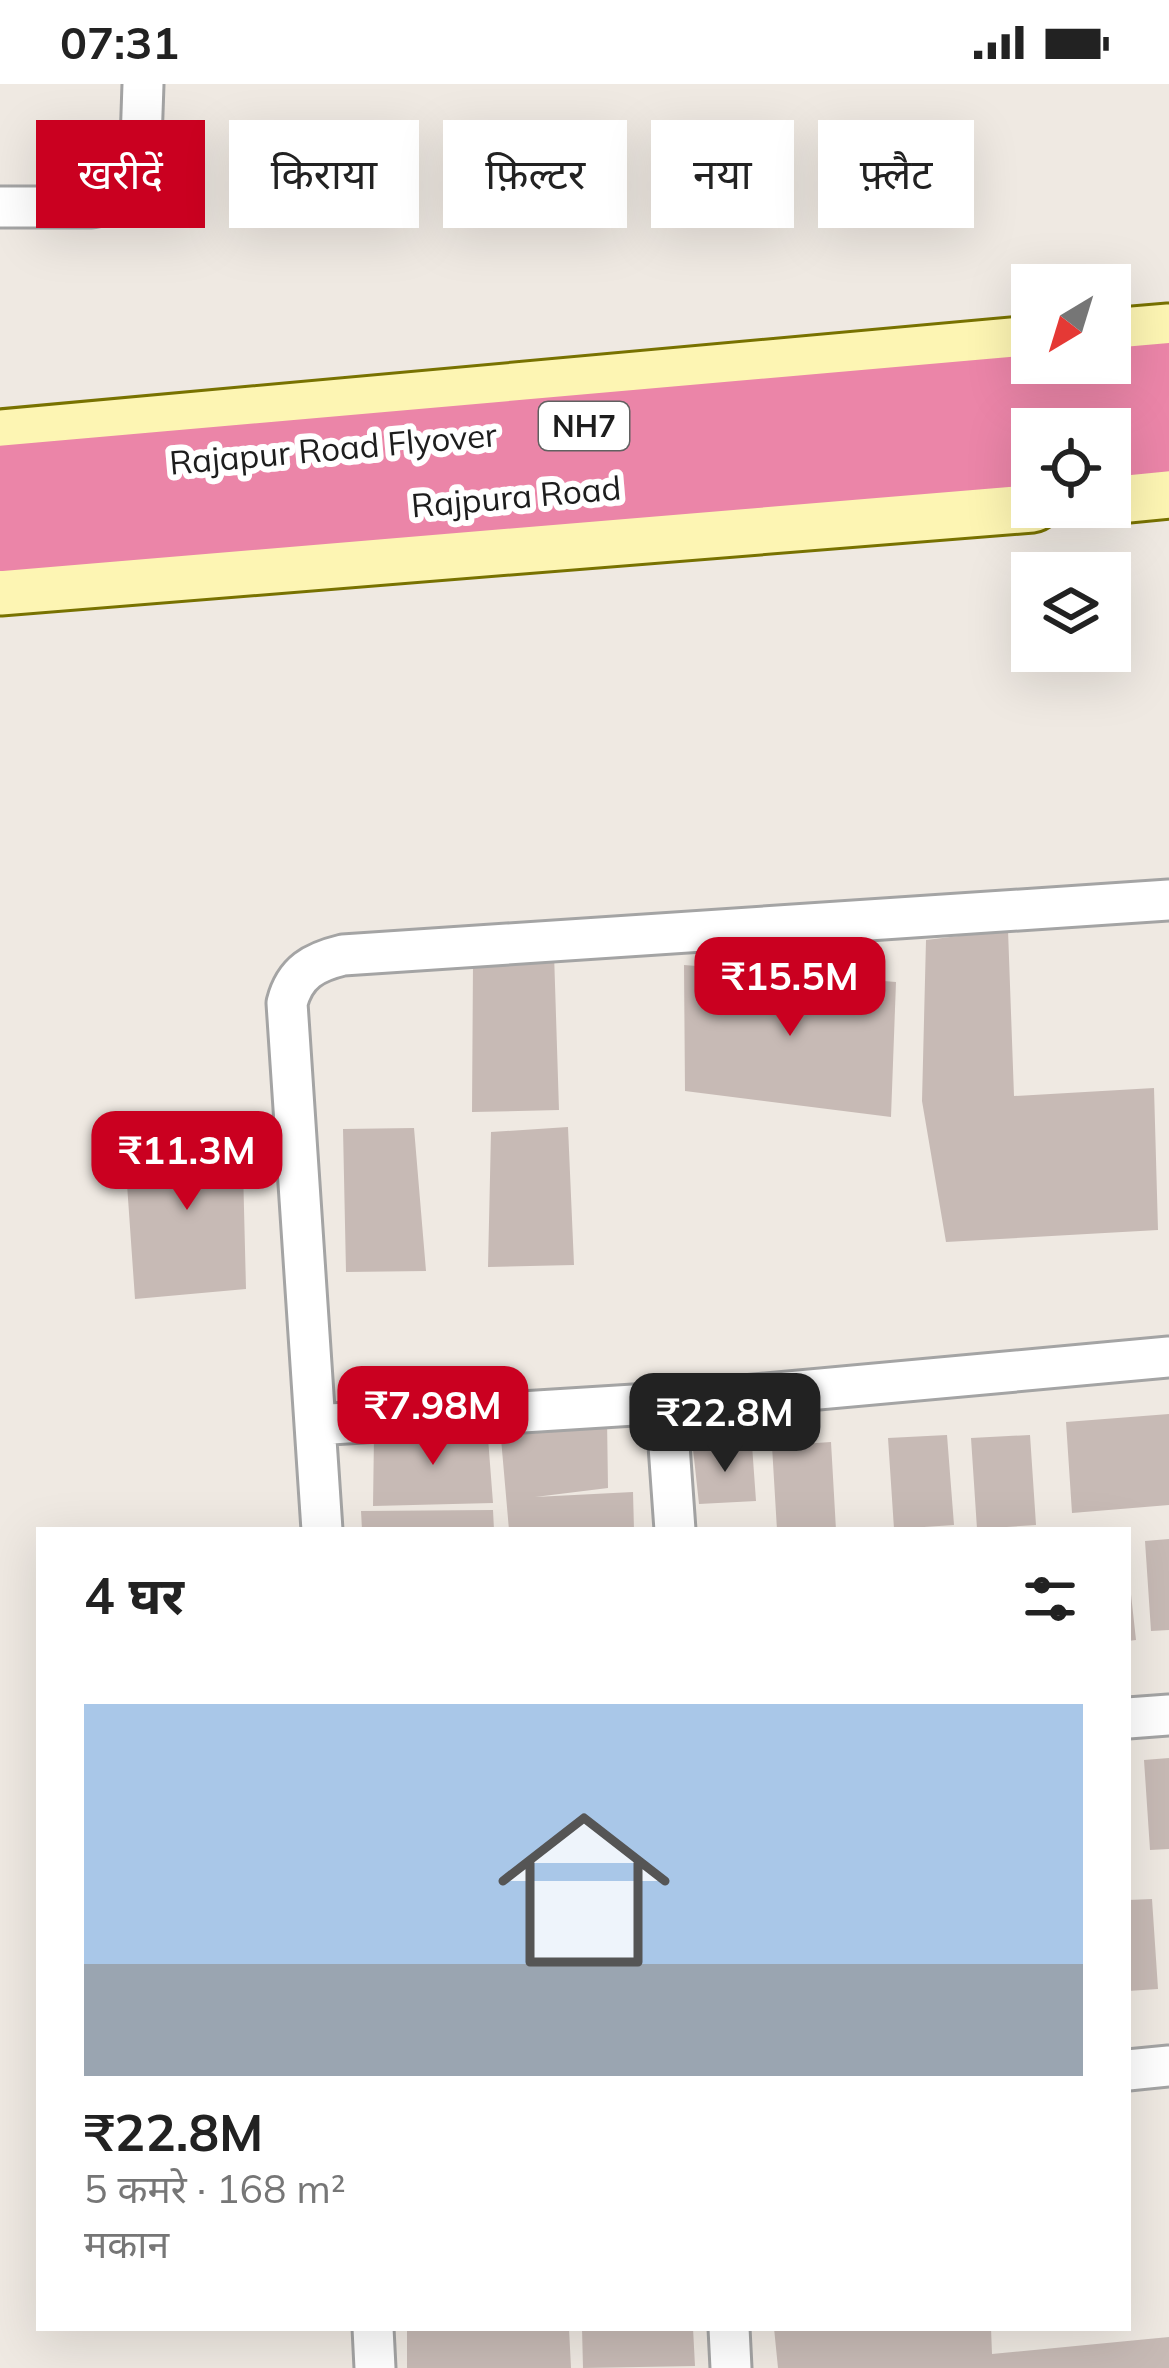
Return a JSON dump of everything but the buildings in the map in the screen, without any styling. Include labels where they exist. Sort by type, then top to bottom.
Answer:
[{"type":"highway","name":"Rajapur Road Flyover","points":[[0,479],[1169,376]]},
{"type":"highway","points":[[1131,442],[1169,438]]},
{"type":"highway","name":"Rajpura Road","points":[[0,538],[1011,454]]},
{"type":"street","points":[[0,206],[92,207],[123,201],[140,172],[142,84]]},
{"type":"street","points":[[1131,336],[1169,333]]},
{"type":"street","points":[[0,439],[1011,347]]},
{"type":"street","points":[[1131,493],[1169,489]]},
{"type":"street","points":[[0,586],[1011,505]]},
{"type":"street","points":[[322,1527],[287,1004],[300,975],[312,965],[343,955],[1169,901]]},
{"type":"street","points":[[315,1425],[666,1403],[1169,1358]]},
{"type":"street","points":[[666,1403],[675,1527]]},
{"type":"street","points":[[1131,1718],[1169,1715]]},
{"type":"street","points":[[1131,2069],[1169,2066]]},
{"type":"street","points":[[373,2331],[375,2368]]},
{"type":"street","points":[[728,2331],[731,2368]]}]
